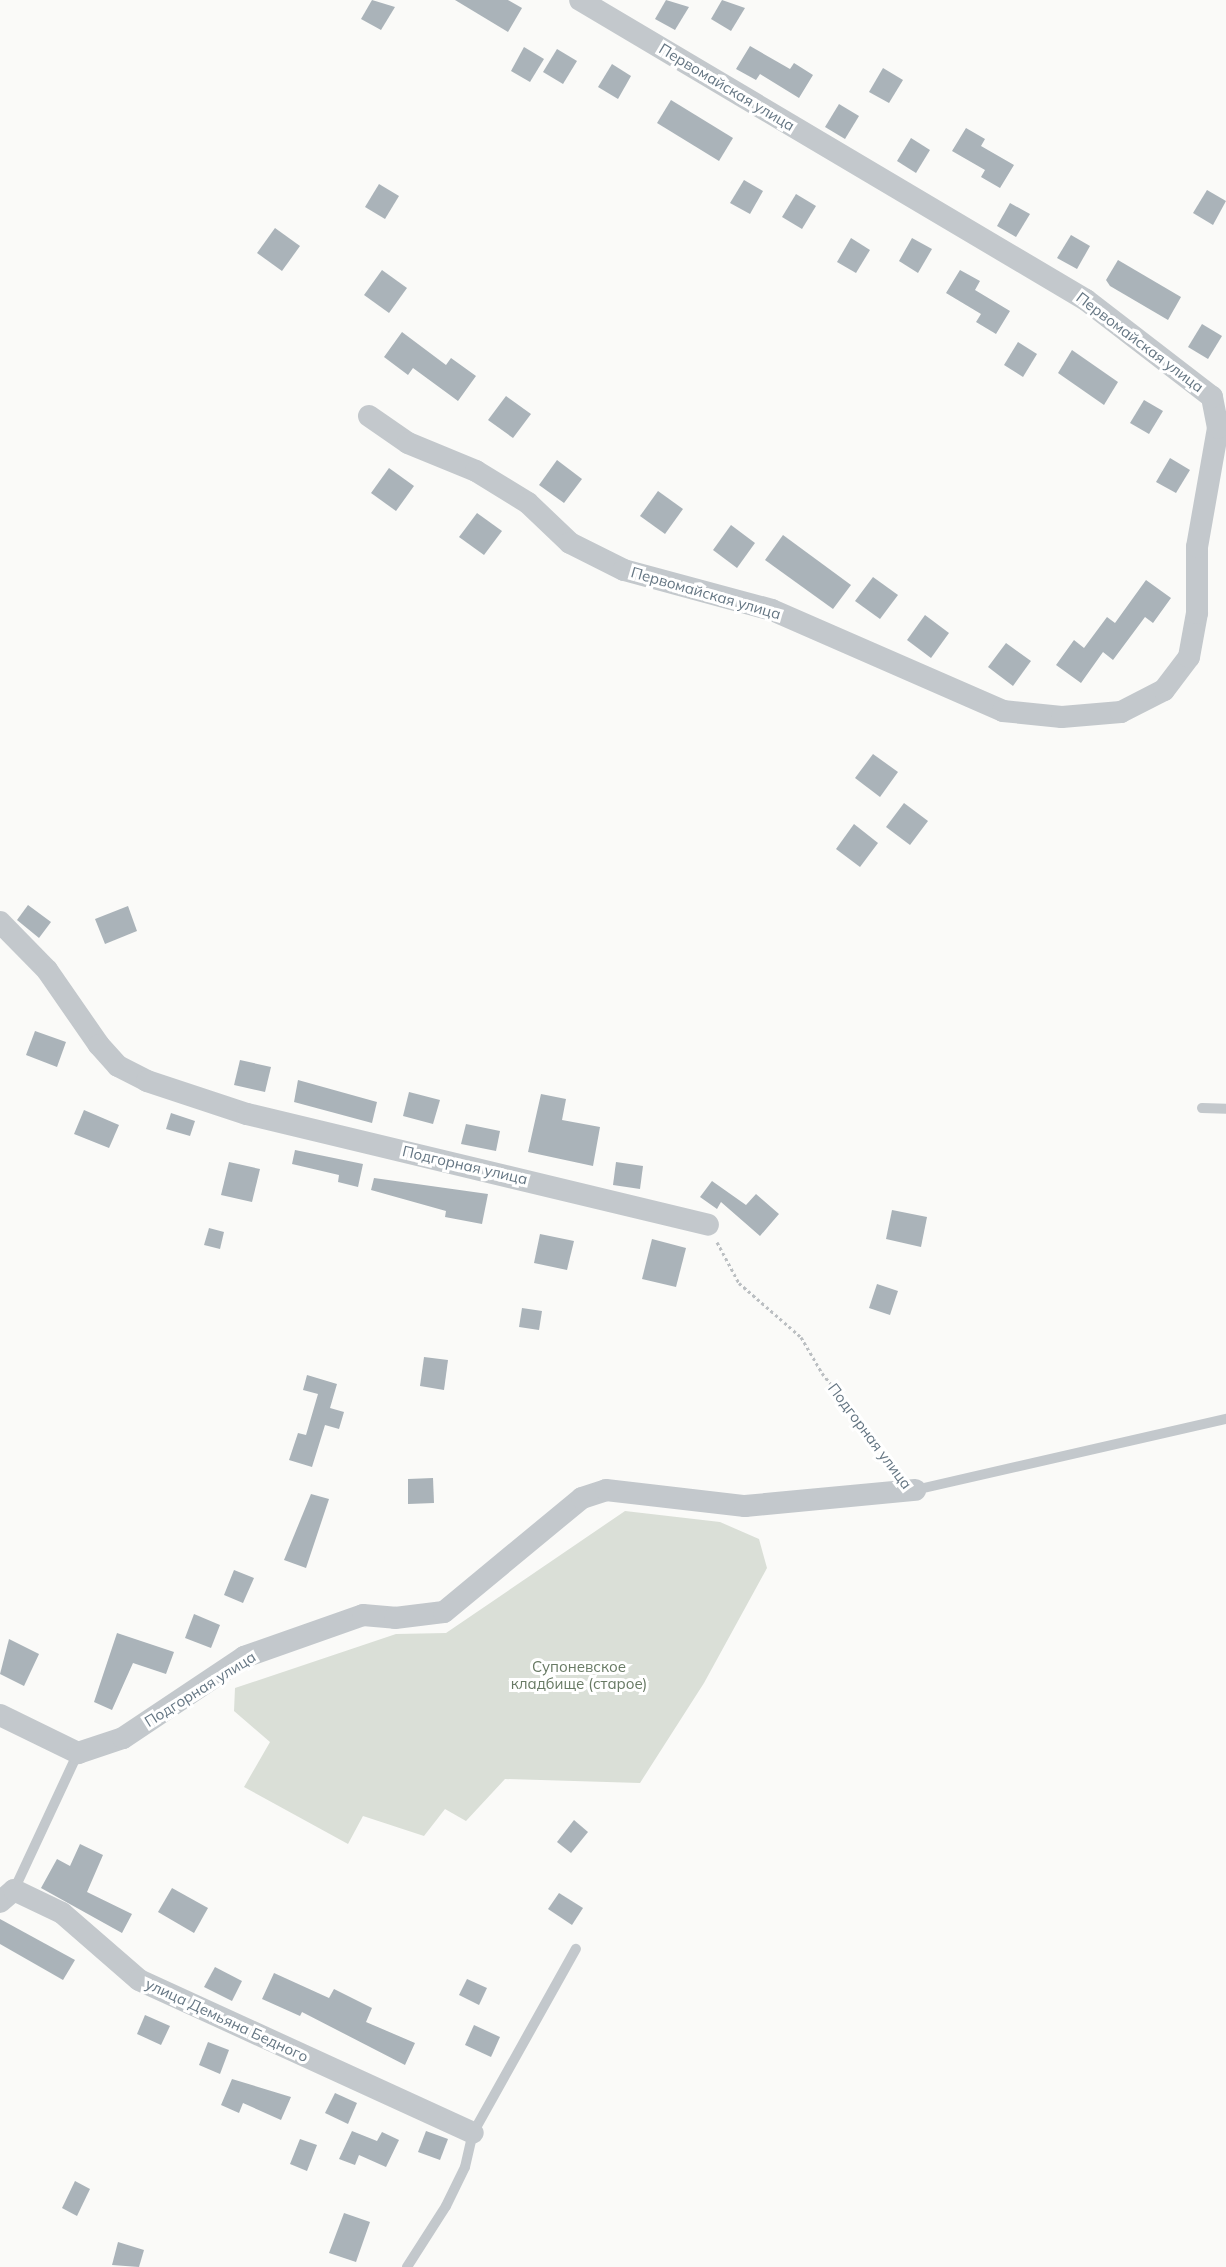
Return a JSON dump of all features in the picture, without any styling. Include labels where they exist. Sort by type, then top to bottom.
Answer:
[{"type":"street","name":"Первомайская улица","points":[[369,416],[408,443],[476,471],[528,503],[570,543],[624,570],[772,610],[1003,711],[1062,717],[1121,712],[1164,690],[1189,657],[1197,613],[1197,547],[1218,428],[1212,397],[1086,300],[580,0]]},
{"type":"street","name":"Подгорная улица","points":[[0,922],[47,970],[99,1045],[118,1066],[147,1081],[247,1114],[708,1225]]},
{"type":"street","name":"Подгорная улица","points":[[78,1753],[123,1738],[244,1657],[287,1640],[363,1615],[395,1618],[444,1611],[582,1498],[606,1490],[745,1506],[915,1490]]},
{"type":"street","points":[[0,1715],[78,1753]]},
{"type":"street","name":"улица Демьяна Бедного","points":[[7,1896],[62,1913],[139,1980],[473,2133]]},
{"type":"lane","points":[[1202,1108],[1226,1109]]},
{"type":"lane","points":[[915,1490],[1226,1419]]},
{"type":"lane","points":[[7,1896],[78,1753]]},
{"type":"lane","points":[[407,2267],[465,2167],[473,2133],[576,1949]]},
{"type":"path","name":"Подгорная улица","points":[[708,1225],[739,1283],[801,1337],[822,1373],[915,1490]]},
{"type":"green space","name":"Супоневское кладбище (старое)","points":[[625,1511],[720,1522],[759,1539],[767,1568],[704,1683],[640,1783],[505,1779],[466,1821],[445,1809],[424,1836],[363,1816],[348,1844],[244,1787],[270,1742],[234,1711],[235,1688],[396,1634],[446,1633]]},
{"type":"building","points":[[372,0],[395,7],[381,30],[361,19]]},
{"type":"building","points":[[455,0],[508,0],[522,8],[508,32]]},
{"type":"building","points":[[666,0],[689,7],[675,30],[655,19]]},
{"type":"building","points":[[722,0],[745,8],[731,31],[711,19]]},
{"type":"building","points":[[750,46],[790,69],[794,63],[813,75],[799,98],[760,74],[756,80],[736,69]]},
{"type":"building","points":[[524,47],[544,59],[530,82],[511,71]]},
{"type":"building","points":[[557,49],[577,61],[563,84],[543,72]]},
{"type":"building","points":[[612,64],[631,76],[618,99],[598,87]]},
{"type":"building","points":[[883,68],[903,80],[889,103],[869,92]]},
{"type":"building","points":[[671,100],[733,138],[719,161],[657,123]]},
{"type":"building","points":[[839,104],[859,116],[845,139],[825,127]]},
{"type":"building","points":[[966,128],[985,139],[981,146],[1014,165],[1000,188],[981,177],[985,170],[952,151]]},
{"type":"building","points":[[911,138],[930,150],[916,173],[897,161]]},
{"type":"building","points":[[744,180],[763,191],[750,214],[730,203]]},
{"type":"building","points":[[379,184],[399,196],[385,219],[365,207]]},
{"type":"building","points":[[1207,190],[1226,201],[1213,225],[1193,213]]},
{"type":"building","points":[[796,194],[816,206],[802,229],[782,217]]},
{"type":"building","points":[[1010,203],[1030,214],[1016,237],[997,226]]},
{"type":"building","points":[[275,228],[300,246],[282,271],[257,253]]},
{"type":"building","points":[[1071,235],[1090,246],[1077,269],[1057,258]]},
{"type":"building","points":[[851,238],[870,250],[856,273],[837,262]]},
{"type":"building","points":[[912,238],[932,249],[918,273],[899,261]]},
{"type":"building","points":[[1118,260],[1181,297],[1168,320],[1110,286],[1106,280]]},
{"type":"building","points":[[382,270],[407,288],[389,313],[364,295]]},
{"type":"building","points":[[960,270],[980,281],[975,290],[1010,311],[996,334],[976,322],[981,314],[946,293]]},
{"type":"building","points":[[1202,324],[1222,336],[1208,359],[1188,347]]},
{"type":"building","points":[[402,332],[446,365],[451,358],[476,376],[458,401],[413,368],[408,375],[384,357]]},
{"type":"building","points":[[1018,342],[1037,354],[1023,377],[1004,365]]},
{"type":"building","points":[[1072,350],[1118,382],[1104,405],[1058,373]]},
{"type":"building","points":[[506,396],[531,414],[513,438],[488,420]]},
{"type":"building","points":[[1144,400],[1163,411],[1149,434],[1130,423]]},
{"type":"building","points":[[1170,458],[1190,470],[1176,493],[1156,482]]},
{"type":"building","points":[[557,460],[582,479],[564,503],[539,485]]},
{"type":"building","points":[[389,468],[414,486],[396,511],[371,493]]},
{"type":"building","points":[[658,491],[683,509],[665,534],[640,516]]},
{"type":"building","points":[[477,513],[502,531],[484,555],[459,537]]},
{"type":"building","points":[[731,525],[755,543],[737,568],[713,550]]},
{"type":"building","points":[[783,535],[851,585],[833,609],[765,560]]},
{"type":"building","points":[[873,577],[898,595],[880,619],[855,601]]},
{"type":"building","points":[[1146,580],[1171,598],[1153,623],[1145,617],[1113,660],[1103,652],[1081,683],[1056,665],[1074,640],[1084,648],[1107,617],[1115,623]]},
{"type":"building","points":[[925,615],[949,633],[931,658],[907,640]]},
{"type":"building","points":[[1006,643],[1031,661],[1013,686],[988,667]]},
{"type":"building","points":[[873,754],[898,772],[880,797],[855,778]]},
{"type":"building","points":[[904,803],[928,821],[910,845],[886,827]]},
{"type":"building","points":[[854,824],[878,843],[860,867],[836,849]]},
{"type":"building","points":[[28,905],[51,922],[39,938],[17,920]]},
{"type":"building","points":[[128,906],[137,931],[105,944],[95,919]]},
{"type":"building","points":[[35,1031],[66,1042],[57,1067],[26,1055]]},
{"type":"building","points":[[240,1060],[271,1067],[265,1092],[234,1085]]},
{"type":"building","points":[[298,1080],[377,1102],[372,1123],[294,1102]]},
{"type":"building","points":[[409,1092],[440,1100],[433,1124],[403,1116]]},
{"type":"building","points":[[541,1094],[566,1099],[562,1120],[600,1127],[593,1166],[528,1152]]},
{"type":"building","points":[[84,1110],[119,1125],[109,1148],[74,1134]]},
{"type":"building","points":[[171,1113],[195,1121],[190,1136],[166,1129]]},
{"type":"building","points":[[466,1124],[500,1131],[496,1151],[461,1144]]},
{"type":"building","points":[[295,1150],[363,1164],[358,1187],[338,1182],[339,1175],[292,1164]]},
{"type":"building","points":[[229,1162],[260,1169],[252,1202],[221,1195]]},
{"type":"building","points":[[616,1162],[643,1166],[640,1189],[613,1185]]},
{"type":"building","points":[[374,1178],[488,1194],[482,1224],[445,1217],[446,1211],[371,1190]]},
{"type":"building","points":[[712,1181],[746,1205],[756,1194],[779,1214],[760,1236],[721,1202],[717,1209],[700,1197]]},
{"type":"building","points":[[892,1210],[927,1217],[921,1247],[886,1239]]},
{"type":"building","points":[[209,1228],[224,1232],[220,1249],[204,1245]]},
{"type":"building","points":[[540,1234],[574,1241],[567,1270],[534,1263]]},
{"type":"building","points":[[652,1239],[686,1248],[676,1287],[642,1279]]},
{"type":"building","points":[[877,1284],[898,1291],[890,1315],[869,1308]]},
{"type":"building","points":[[522,1308],[542,1311],[539,1330],[519,1327]]},
{"type":"building","points":[[424,1357],[448,1360],[444,1390],[420,1386]]},
{"type":"building","points":[[307,1375],[337,1384],[330,1408],[344,1412],[339,1429],[325,1425],[312,1467],[289,1460],[298,1433],[306,1435],[318,1394],[303,1390]]},
{"type":"building","points":[[433,1478],[434,1503],[408,1504],[408,1479]]},
{"type":"building","points":[[311,1494],[329,1499],[306,1568],[284,1560]]},
{"type":"building","points":[[234,1570],[254,1578],[243,1603],[224,1595]]},
{"type":"building","points":[[194,1614],[220,1625],[211,1648],[185,1638]]},
{"type":"building","points":[[117,1633],[174,1652],[166,1674],[133,1663],[112,1710],[94,1702]]},
{"type":"building","points":[[9,1639],[39,1654],[24,1686],[0,1674]]},
{"type":"building","points":[[574,1820],[588,1832],[571,1853],[557,1842]]},
{"type":"building","points":[[80,1844],[103,1855],[87,1892],[132,1914],[122,1933],[41,1888],[57,1859],[70,1866]]},
{"type":"building","points":[[172,1888],[208,1908],[194,1933],[158,1912]]},
{"type":"building","points":[[559,1893],[583,1908],[572,1925],[548,1909]]},
{"type":"building","points":[[0,1919],[75,1960],[63,1980],[0,1944]]},
{"type":"building","points":[[215,1967],[242,1981],[232,2001],[204,1987]]},
{"type":"building","points":[[274,1973],[329,1998],[334,1989],[372,2008],[366,2022],[415,2043],[405,2065],[302,2012],[300,2016],[262,1999]]},
{"type":"building","points":[[467,1979],[487,1988],[479,2005],[459,1995]]},
{"type":"building","points":[[145,2015],[170,2026],[161,2045],[137,2034]]},
{"type":"building","points":[[474,2025],[500,2037],[491,2057],[465,2045]]},
{"type":"building","points":[[208,2042],[229,2050],[220,2074],[199,2065]]},
{"type":"building","points":[[232,2079],[291,2097],[281,2120],[243,2103],[239,2113],[221,2105]]},
{"type":"building","points":[[335,2093],[357,2103],[348,2124],[325,2113]]},
{"type":"building","points":[[352,2131],[377,2141],[382,2132],[399,2140],[386,2167],[359,2155],[355,2165],[339,2159]]},
{"type":"building","points":[[426,2131],[448,2139],[440,2160],[418,2152]]},
{"type":"building","points":[[300,2139],[317,2145],[307,2171],[290,2164]]},
{"type":"building","points":[[75,2181],[90,2189],[77,2216],[62,2208]]},
{"type":"building","points":[[344,2213],[370,2222],[356,2262],[329,2253]]},
{"type":"building","points":[[118,2242],[144,2250],[139,2267],[112,2265]]}]
